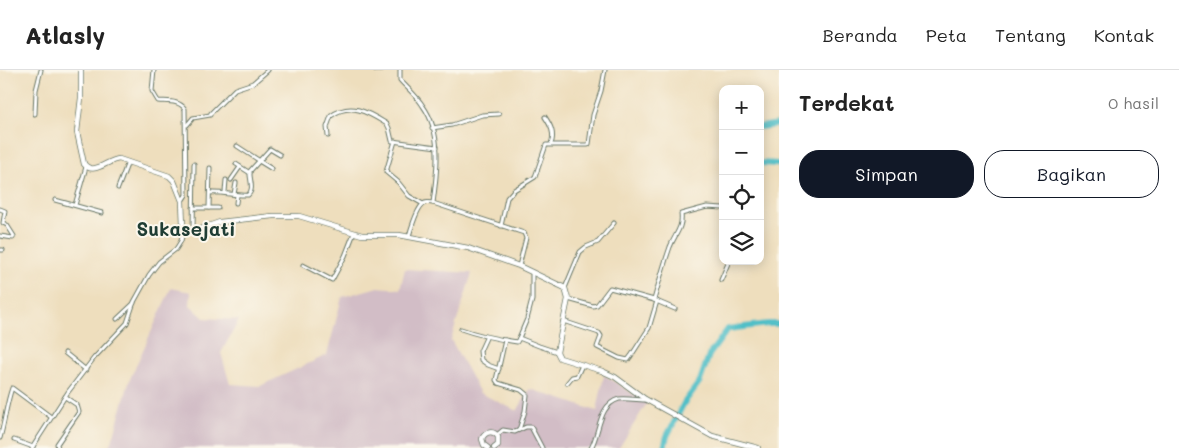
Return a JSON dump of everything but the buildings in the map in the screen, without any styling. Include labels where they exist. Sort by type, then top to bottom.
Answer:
[{"type":"street","points":[[35,114],[36,90],[41,70]]},
{"type":"street","points":[[74,205],[86,167],[77,132],[81,98],[81,70]]},
{"type":"street","points":[[154,70],[152,91],[158,101],[178,103],[185,109],[186,195],[182,201]]},
{"type":"street","points":[[186,126],[193,118],[210,116],[211,112],[235,89],[246,84],[252,84],[268,70]]},
{"type":"street","points":[[376,70],[381,70]]},
{"type":"street","points":[[400,70],[399,79],[428,114],[437,147],[438,165],[433,203]]},
{"type":"street","points":[[501,226],[509,194],[534,178],[545,146],[551,144],[589,144],[593,115],[601,91],[605,70]]},
{"type":"street","points":[[328,136],[327,127],[331,116],[342,110],[356,108],[387,124],[391,139],[395,141],[437,147]]},
{"type":"street","points":[[432,128],[452,125],[482,115],[498,114]]},
{"type":"street","points":[[545,117],[553,133],[554,138],[551,144]]},
{"type":"street","points":[[395,141],[386,172],[398,182],[409,196],[423,204]]},
{"type":"street","points":[[237,146],[272,169]]},
{"type":"street","points":[[250,173],[270,149],[280,156]]},
{"type":"street","points":[[14,440],[33,447],[51,417],[100,350],[126,323],[134,302],[152,269],[179,245],[184,228],[182,201],[174,182],[169,176],[116,159],[96,169],[86,167]]},
{"type":"street","points":[[118,188],[128,162]]},
{"type":"street","points":[[193,231],[194,164]]},
{"type":"street","points":[[210,193],[225,192],[247,196],[251,193],[252,181],[250,173],[236,164]]},
{"type":"street","points":[[231,180],[240,167]]},
{"type":"street","points":[[209,208],[210,168]]},
{"type":"street","points":[[225,192],[226,180]]},
{"type":"street","points":[[236,183],[236,203]]},
{"type":"street","points":[[55,200],[102,213]]},
{"type":"street","points":[[409,236],[415,218],[423,204],[426,202],[433,203],[522,232],[525,235],[519,266]]},
{"type":"street","points":[[563,321],[600,333],[601,336],[597,347],[619,358],[628,360],[648,328],[672,243],[681,227],[681,214],[707,207],[719,208]]},
{"type":"street","points":[[193,208],[218,208]]},
{"type":"street","points":[[0,209],[5,211],[2,223],[7,225],[14,238],[0,236]]},
{"type":"street","points":[[184,228],[188,231],[193,231],[220,222],[290,215],[305,217],[354,234],[409,236],[468,248],[519,266],[565,288]]},
{"type":"street","points":[[614,223],[598,242],[580,252],[565,288],[568,299],[557,352],[558,356],[615,377],[647,400],[693,426],[724,440],[758,448]]},
{"type":"street","points":[[303,265],[332,280],[354,234]]},
{"type":"street","points":[[721,280],[727,265]]},
{"type":"street","points":[[461,330],[486,338],[517,342],[527,319],[532,300],[532,272]]},
{"type":"street","points":[[568,299],[593,306],[597,305],[610,288],[656,300],[675,309]]},
{"type":"street","points":[[117,319],[134,302]]},
{"type":"street","points":[[486,338],[480,351],[481,360],[488,366],[499,369]]},
{"type":"street","points":[[519,338],[557,352]]},
{"type":"street","points":[[505,340],[496,380],[498,383],[521,390],[527,395],[526,411],[519,430]]},
{"type":"street","points":[[65,353],[86,370]]},
{"type":"street","points":[[567,384],[572,377],[577,376],[582,365]]},
{"type":"street","points":[[0,438],[5,419],[5,406],[12,388],[51,417]]},
{"type":"street","points":[[58,448],[57,444],[79,412],[77,405],[65,398]]},
{"type":"street","points":[[590,448],[602,415],[608,407],[619,399],[647,400]]},
{"type":"street","points":[[497,435],[503,430],[515,432],[526,427],[532,427],[542,448]]},
{"type":"street","points":[[486,448],[482,443],[484,434],[492,432],[497,435],[499,442],[494,448]]},
{"type":"shaded area","points":[[405,269],[472,273],[451,340],[480,393],[517,411],[530,389],[597,411],[604,375],[647,403],[619,448],[107,448],[112,442],[130,379],[171,288],[191,292],[190,305],[204,318],[239,320],[221,353],[230,384],[260,386],[327,355],[342,297],[378,287],[400,289]]},
{"type":"waterway","points":[[764,126],[779,124]]},
{"type":"waterway","points":[[764,163],[779,164]]},
{"type":"waterway","points":[[664,448],[667,436],[684,403],[700,381],[709,355],[728,329],[779,324]]},
{"type":"district","name":"Sukasejati","points":[[186,229]]}]
